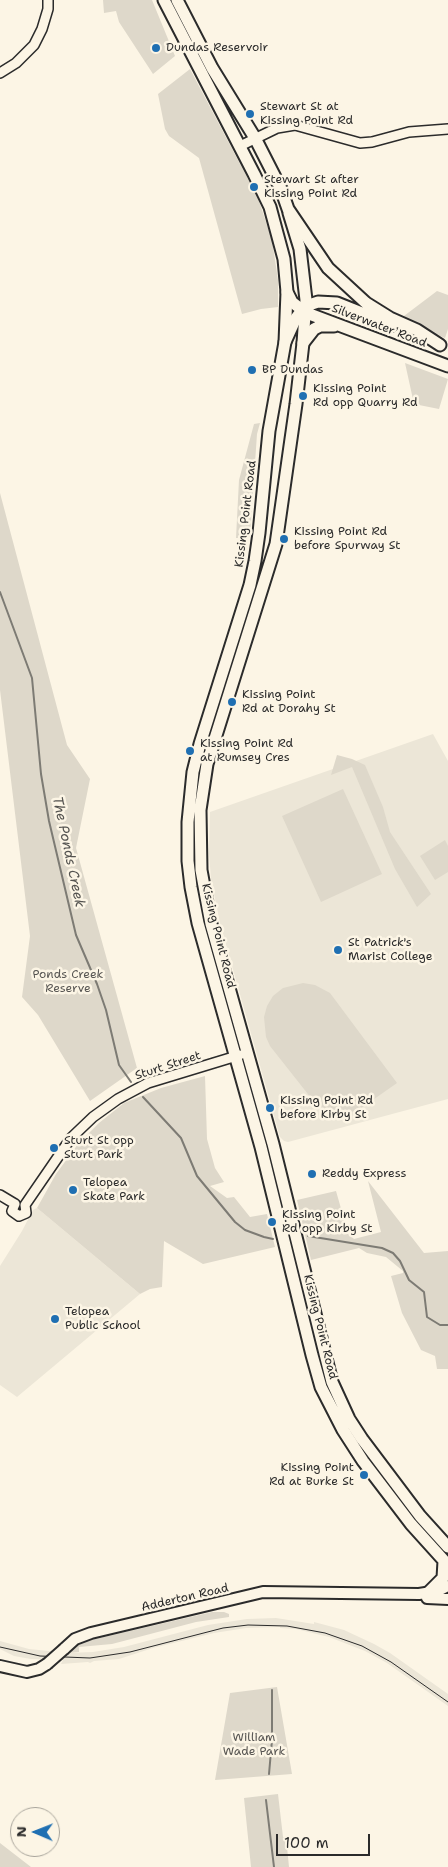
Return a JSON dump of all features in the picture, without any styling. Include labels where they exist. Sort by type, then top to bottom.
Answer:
[{"type":"main road","name":"Kissing Point Road","points":[[164,0],[270,207],[284,259],[287,292],[285,342],[269,430],[255,561],[247,594],[196,758],[188,811],[188,861],[194,903],[261,1147],[321,1387],[343,1430],[363,1461],[411,1524],[446,1563]]},
{"type":"main road","name":"Kissing Point Road","points":[[177,0],[212,68],[255,138],[280,189],[300,249],[304,310],[303,343],[296,404],[276,544],[211,748],[204,778],[200,810],[201,870],[205,901],[273,1144],[326,1362],[336,1395],[362,1439],[420,1516],[448,1547]]},
{"type":"main road","name":"Silverwater Road","points":[[288,209],[328,268],[366,303],[390,318],[418,330],[444,347]]},
{"type":"main road","name":"Silverwater Road","points":[[287,292],[292,302],[304,310],[343,327],[448,366]]},
{"type":"main road","name":"Silverwater Road","points":[[304,310],[323,301],[337,303],[444,347]]},
{"type":"main road","points":[[285,342],[296,318],[304,310]]},
{"type":"main road","points":[[303,343],[311,331],[320,326],[343,327]]},
{"type":"main road","points":[[427,1594],[443,1578],[446,1563]]},
{"type":"main road","name":"Adderton Road","points":[[0,1666],[27,1672],[39,1669],[76,1640],[91,1633],[263,1592],[427,1594],[448,1586]]},
{"type":"main road","name":"Adderton Road","points":[[389,1594],[412,1598],[448,1599]]},
{"type":"street","points":[[0,73],[16,64],[34,45],[42,29],[48,8],[48,0]]},
{"type":"street","points":[[240,146],[277,128],[295,125],[360,143],[372,142],[409,132],[448,128]]},
{"type":"street","name":"Sturt Street","points":[[25,1205],[71,1138],[93,1117],[112,1103],[148,1083],[248,1053]]},
{"type":"street","points":[[0,1195],[14,1204]]},
{"type":"street","points":[[20,1202],[25,1205],[26,1213],[19,1216],[12,1211],[14,1204],[20,1202]]},
{"type":"shaded area","name":"St Patrick's Marist College","points":[[433,734],[448,761],[448,1099],[288,1142],[284,1141],[280,1137],[220,923],[211,879],[209,853],[210,812]]},
{"type":"shaded area","name":"Telopea Public School","points":[[37,1208],[140,1294],[17,1397],[0,1385],[0,1266],[33,1210]]},
{"type":"shaded area","points":[[276,1618],[314,1624],[314,1622],[344,1630],[374,1644],[390,1653],[448,1694],[448,1706],[387,1663],[365,1651],[329,1637],[296,1629],[280,1627],[246,1628],[214,1633],[153,1648],[119,1659],[90,1663],[61,1664],[63,1660],[31,1659],[14,1656],[0,1649],[0,1641],[29,1649],[68,1653],[93,1652],[124,1647],[208,1625],[247,1619]]},
{"type":"green space","points":[[103,0],[152,0],[175,56],[153,74],[119,22],[116,11],[104,13]]},
{"type":"green space","points":[[190,69],[258,198],[272,240],[278,280],[278,307],[242,314],[199,158],[169,136],[165,129],[158,94]]},
{"type":"green space","points":[[437,291],[448,295],[448,329],[445,338],[400,319]]},
{"type":"green space","points":[[405,363],[448,379],[439,409],[414,404]]},
{"type":"green space","points":[[260,423],[257,434],[250,536],[248,538],[236,538],[239,480],[254,424]]},
{"type":"green space","name":"Ponds Creek Reserve","points":[[0,493],[67,745],[90,779],[76,848],[137,1068],[90,1101],[38,1015],[22,997],[30,936],[0,690]]},
{"type":"green space","points":[[337,755],[365,765],[383,807],[390,832],[431,894],[417,907],[395,869],[352,767],[331,775]]},
{"type":"green space","points":[[343,789],[382,874],[321,902],[282,816]]},
{"type":"green space","points":[[445,840],[448,846],[448,872],[435,880],[420,856]]},
{"type":"green space","points":[[303,983],[315,985],[330,993],[397,1083],[357,1111],[336,1114],[325,1110],[315,1103],[270,1046],[266,1037],[264,1017],[267,1006],[273,996],[283,988]]},
{"type":"green space","points":[[205,1076],[207,1139],[215,1168],[224,1182],[210,1186],[227,1198],[234,1197],[250,1217],[267,1214],[275,1247],[203,1264],[164,1241],[162,1287],[150,1289],[140,1294],[37,1208],[56,1174],[78,1144],[99,1123],[124,1103],[161,1088]]},
{"type":"green space","points":[[368,1181],[424,1253],[448,1251],[448,1369],[437,1369],[435,1356],[421,1350],[402,1313],[391,1276],[403,1273],[403,1271],[386,1257],[367,1253],[359,1248],[311,1260],[297,1200],[336,1191],[348,1233],[354,1239],[381,1232]]},
{"type":"green space","points":[[212,1612],[224,1612],[229,1614],[229,1617],[196,1622],[112,1644],[79,1647],[79,1652],[68,1653],[78,1643]]},
{"type":"green space","name":"William Wade Park","points":[[277,1687],[292,1774],[215,1780],[230,1693]]},
{"type":"green space","points":[[278,1794],[283,1837],[286,1837],[289,1867],[251,1867],[244,1798]]},
{"type":"green space","points":[[0,1843],[10,1851],[10,1857],[18,1857],[31,1867],[0,1867]]},
{"type":"waterway","name":"The Ponds Creek","points":[[0,592],[32,678],[41,774],[49,821],[76,935],[106,1010],[119,1065],[131,1082]]},
{"type":"waterway","name":"The Ponds Creek","points":[[143,1097],[181,1138],[197,1176],[235,1222],[245,1230],[273,1239]]},
{"type":"waterway","name":"The Ponds Creek","points":[[308,1236],[382,1248],[393,1253],[400,1261],[409,1280],[424,1292],[427,1317],[440,1325],[448,1325]]},
{"type":"waterway","points":[[269,1774],[272,1740],[272,1690]]},
{"type":"waterway","points":[[266,1800],[274,1867]]},
{"type":"tram line","points":[[0,1647],[40,1656],[90,1658],[130,1652],[223,1628],[248,1625],[287,1626],[325,1633],[362,1646],[391,1662],[448,1702]]},
{"type":"place","name":"Dundas Reservoir","points":[[156,48]]},
{"type":"place","name":"Stewart St at Kissing Point Rd","points":[[250,114]]},
{"type":"place","name":"Stewart St after Kissing Point Rd","points":[[254,187]]},
{"type":"place","name":"BP Dundas","points":[[252,370]]},
{"type":"place","name":"Kissing Point Rd opp Quarry Rd","points":[[303,396]]},
{"type":"place","name":"Kissing Point Rd before Spurway St","points":[[284,539]]},
{"type":"place","name":"Kissing Point Rd at Dorahy St","points":[[232,702]]},
{"type":"place","name":"Kissing Point Rd at Rumsey Cres","points":[[190,751]]},
{"type":"place","name":"St Patrick's Marist College","points":[[338,950]]},
{"type":"place","name":"Kissing Point Rd before Kirby St","points":[[270,1108]]},
{"type":"place","name":"Sturt St opp Sturt Park","points":[[54,1148]]},
{"type":"place","name":"Reddy Express","points":[[312,1174]]},
{"type":"place","name":"Telopea Skate Park","points":[[73,1190]]},
{"type":"place","name":"Kissing Point Rd opp Kirby St","points":[[272,1222]]},
{"type":"place","name":"Telopea Public School","points":[[55,1319]]},
{"type":"place","name":"Kissing Point Rd at Burke St","points":[[364,1475]]}]
